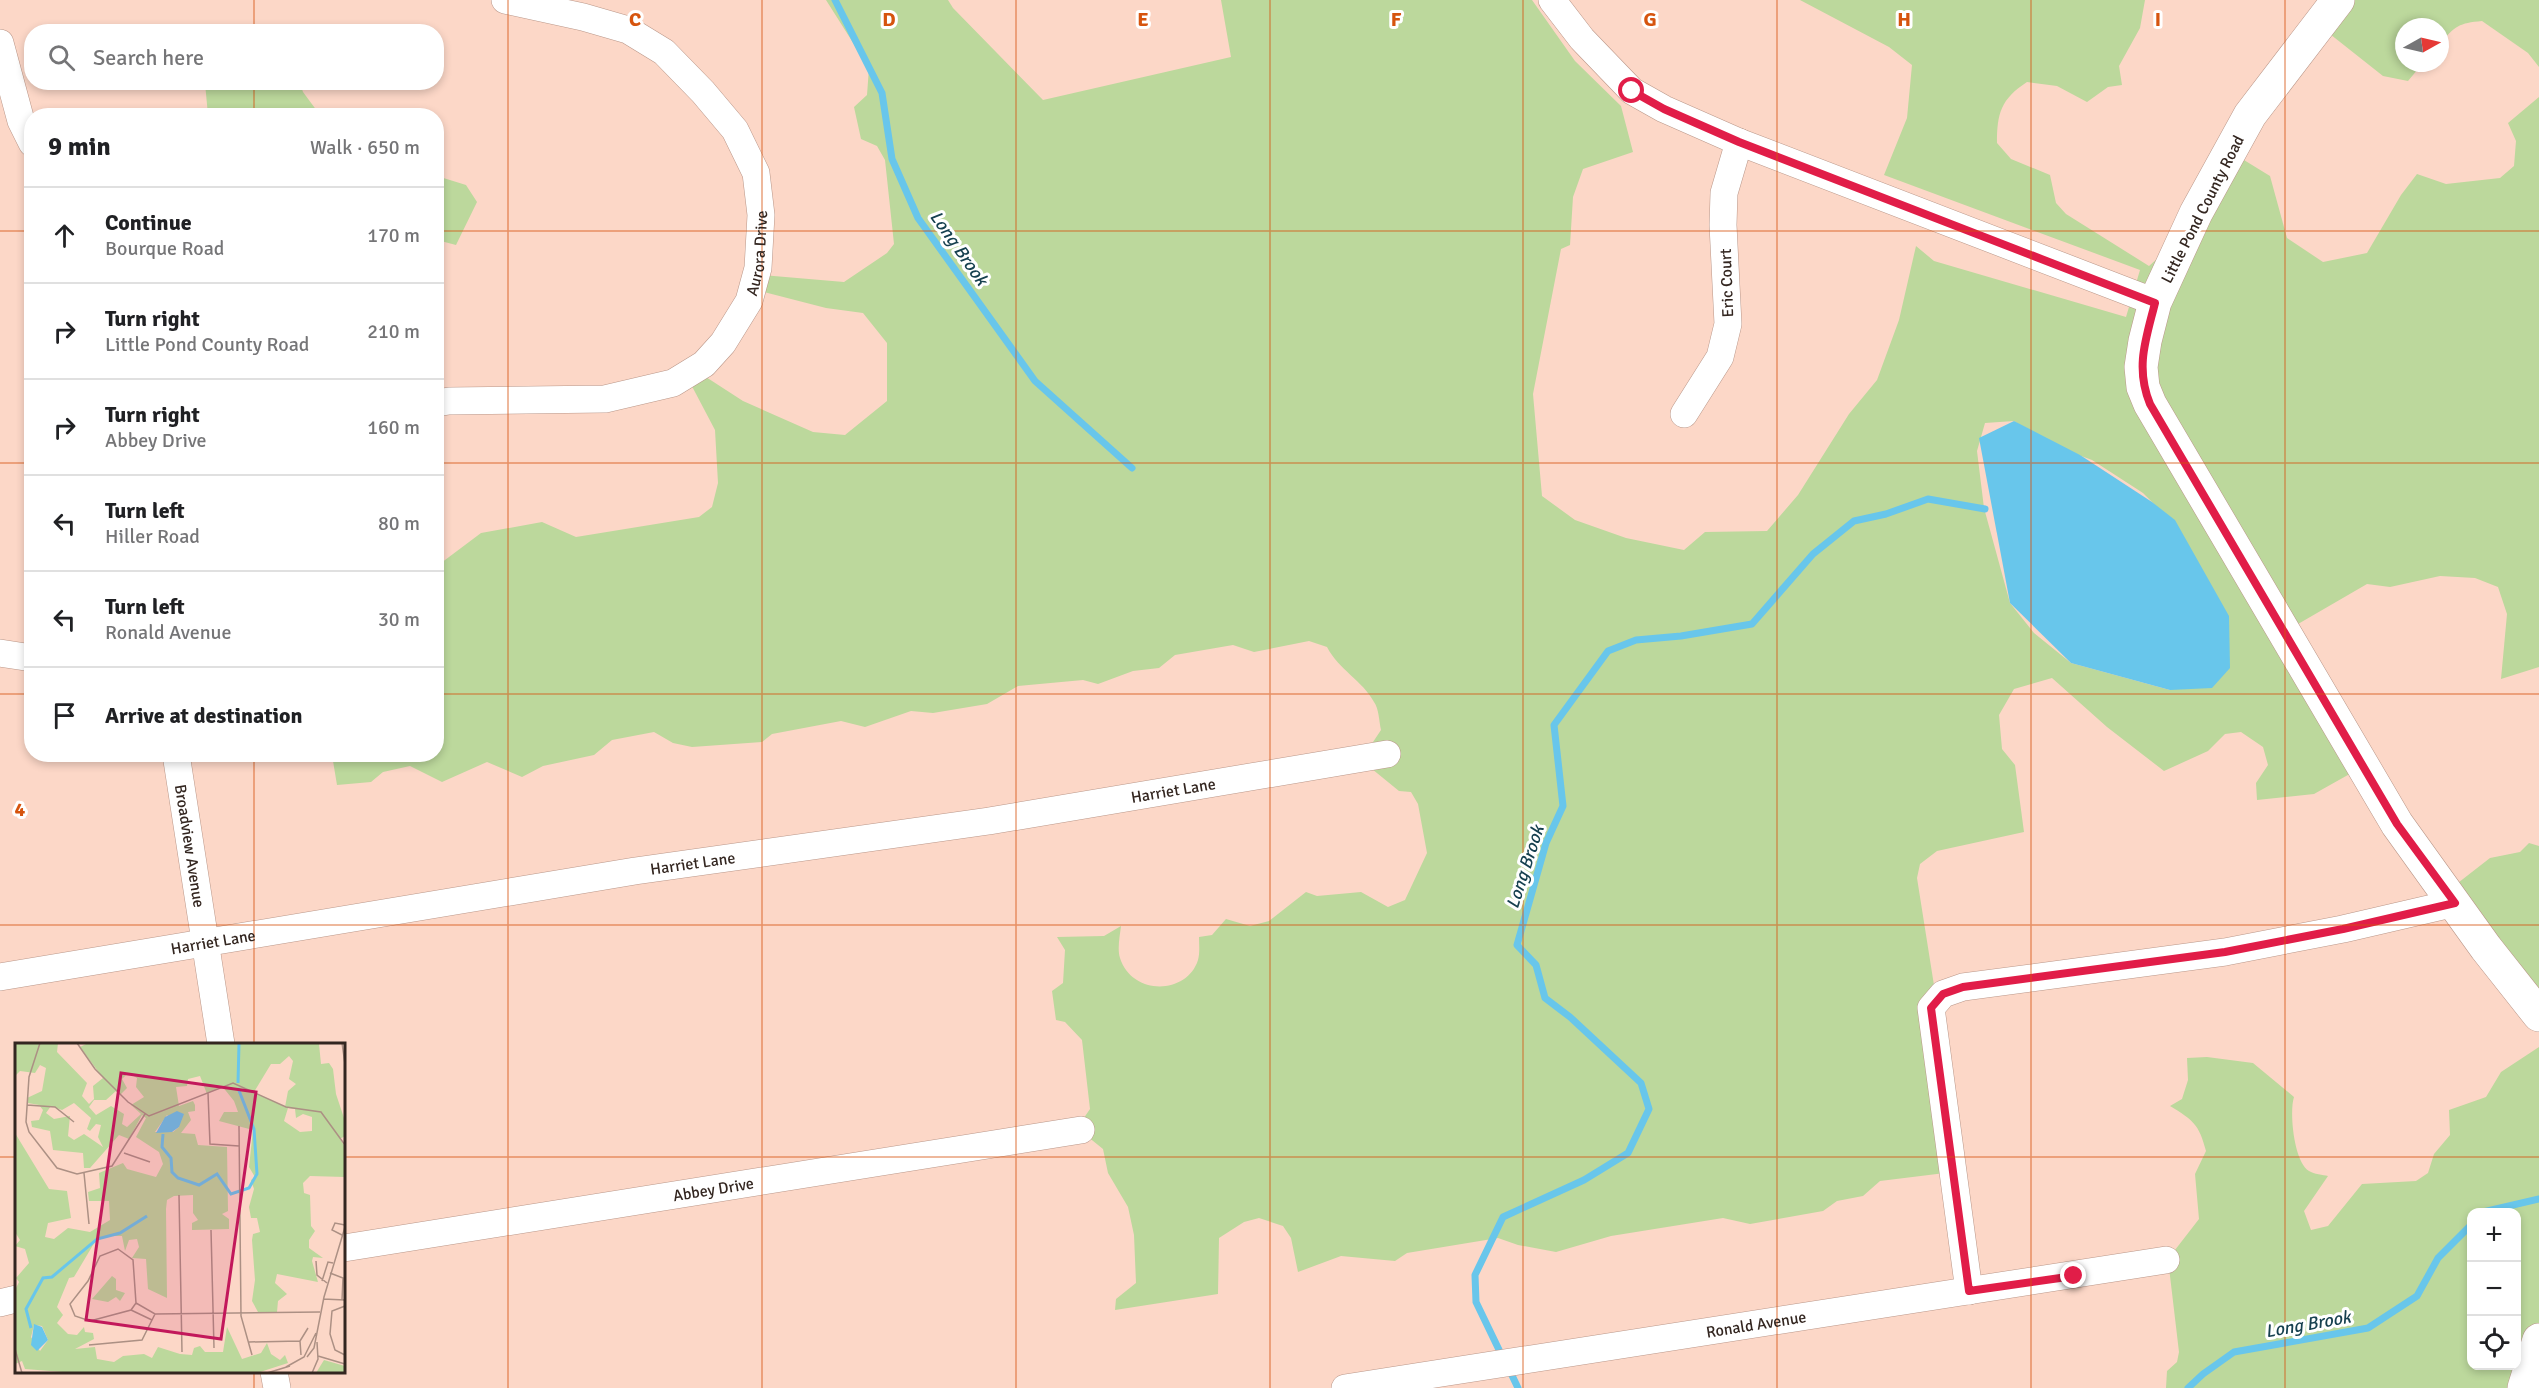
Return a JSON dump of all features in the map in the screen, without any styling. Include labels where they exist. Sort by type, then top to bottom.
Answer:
[{"type":"street","name":"Aurora Drive","points":[[444,402],[604,399],[674,383],[704,364],[723,343],[748,301],[758,268],[761,215],[756,174],[735,130],[703,92],[664,51],[628,30],[505,0]]},
{"type":"street","points":[[1552,0],[1582,39],[1632,91],[1664,109],[1739,142],[2155,303]]},
{"type":"street","name":"Little Pond County Road","points":[[2338,0],[2250,115],[2196,213],[2155,303],[2141,367],[2143,387],[2150,404],[2397,824],[2539,1015]]},
{"type":"street","points":[[0,43],[24,127]]},
{"type":"street","name":"Eric Court","points":[[1684,414],[1720,357],[1728,324],[1723,225],[1724,193],[1739,142]]},
{"type":"street","points":[[0,653],[24,657]]},
{"type":"street","name":"Harriet Lane","points":[[0,977],[636,871],[989,821],[1387,754]]},
{"type":"street","name":"Broadview Avenue","points":[[177,762],[221,1043]]},
{"type":"street","points":[[1969,1291],[1931,1008],[1943,994],[1963,987],[2225,952],[2343,929],[2455,903]]},
{"type":"street","name":"Abbey Drive","points":[[345,1248],[1081,1130]]},
{"type":"street","name":"Ronald Avenue","points":[[1345,1388],[2166,1260]]},
{"type":"street","points":[[0,1303],[15,1299]]},
{"type":"street","points":[[2524,1388],[2539,1340]]},
{"type":"street","points":[[274,1373],[277,1388]]},
{"type":"green space","points":[[826,0],[948,0],[953,8],[1043,100],[1231,57],[1221,0],[1532,0],[1575,61],[1621,106],[1633,152],[1583,169],[1573,197],[1570,245],[1561,249],[1533,394],[1542,496],[1575,520],[1626,538],[1684,550],[1705,532],[1767,531],[1798,495],[1849,414],[1877,380],[1899,320],[1916,246],[1934,261],[2126,317],[2140,270],[1884,175],[1907,118],[1912,65],[1889,47],[1800,0],[2145,0],[2140,28],[2119,66],[2122,85],[2108,87],[2087,102],[2057,86],[2027,82],[2011,94],[2002,108],[1998,123],[1997,143],[2011,159],[2050,175],[2056,203],[2066,214],[2149,266],[2177,241],[2226,149],[2270,176],[2287,238],[2323,262],[2367,253],[2401,195],[2417,174],[2446,184],[2500,178],[2514,166],[2516,141],[2508,123],[2539,97],[2539,667],[2501,679],[2507,614],[2498,587],[2475,578],[2440,576],[2390,587],[2367,584],[2281,634],[2355,771],[2314,794],[2257,800],[2256,783],[2268,765],[2263,747],[2241,732],[2225,734],[2208,751],[2164,771],[2107,727],[2052,678],[2014,689],[1999,715],[2002,749],[2015,765],[2024,832],[1937,851],[1920,864],[1917,878],[1936,998],[1945,1173],[1880,1181],[1863,1196],[1837,1201],[1823,1211],[1750,1224],[1723,1218],[1611,1236],[1556,1252],[1518,1245],[1498,1238],[1407,1253],[1395,1261],[1341,1256],[1298,1272],[1291,1238],[1283,1226],[1259,1218],[1244,1222],[1219,1238],[1218,1294],[1115,1310],[1116,1299],[1136,1283],[1134,1235],[1128,1207],[1108,1173],[1103,1149],[1077,1128],[1090,1109],[1082,1040],[1065,1022],[1056,1020],[1052,991],[1063,983],[1065,950],[1057,937],[1104,936],[1121,926],[1119,954],[1126,970],[1147,985],[1172,985],[1183,980],[1192,972],[1199,957],[1199,937],[1212,935],[1226,919],[1250,926],[1269,921],[1306,892],[1317,896],[1361,892],[1388,907],[1405,900],[1427,853],[1418,804],[1411,792],[1399,791],[1361,760],[1381,730],[1377,708],[1369,694],[1327,647],[1309,641],[1254,652],[1233,645],[1175,655],[1159,668],[1133,671],[1098,684],[1083,680],[1018,686],[987,704],[933,713],[911,711],[865,727],[841,721],[772,734],[762,742],[692,747],[673,743],[654,732],[612,740],[594,755],[543,766],[522,777],[487,762],[442,782],[410,766],[383,772],[371,782],[337,785],[333,762],[444,762],[444,561],[481,533],[542,522],[576,537],[699,517],[712,507],[718,483],[715,430],[685,373],[692,368],[743,401],[813,432],[845,435],[887,401],[887,343],[863,313],[826,308],[748,288],[750,274],[844,282],[887,253],[894,244],[885,160],[877,146],[861,139],[854,107],[867,95],[869,68]],"holes":[[[2014,421],[2046,443],[2092,460],[2143,493],[2174,524],[2170,690],[2071,663],[2034,633],[2010,603],[1984,508],[1977,451],[1985,423]]]},
{"type":"green space","points":[[2332,0],[2539,0],[2539,67],[2528,53],[2482,21],[2458,26],[2449,34],[2449,18],[2395,18],[2395,72],[2416,72],[2408,81],[2383,76],[2316,23]]},
{"type":"green space","points":[[206,90],[302,90],[315,108],[207,108]]},
{"type":"green space","points":[[444,178],[466,185],[477,202],[456,245],[444,242]]},
{"type":"green space","points":[[2529,843],[2539,846],[2539,1022],[2445,893],[2490,858],[2520,852]]},
{"type":"green space","points":[[2539,1047],[2539,1366],[2515,1388],[2166,1388],[2167,1371],[2177,1362],[2179,1352],[2168,1259],[2199,1219],[2195,1174],[2206,1151],[2201,1135],[2194,1124],[2170,1106],[2182,1099],[2188,1080],[2187,1058],[2207,1057],[2253,1063],[2294,1097],[2292,1114],[2294,1136],[2300,1158],[2309,1171],[2328,1176],[2304,1211],[2311,1230],[2328,1226],[2362,1184],[2416,1181],[2428,1173],[2434,1154],[2450,1135],[2449,1110],[2486,1097],[2501,1072]]},
{"type":"water","points":[[2014,421],[2080,455],[2152,502],[2175,520],[2229,616],[2230,668],[2212,688],[2170,690],[2071,663],[2010,603],[1979,438]]},
{"type":"waterway","name":"Long Brook","points":[[835,0],[882,93],[892,159],[918,218],[1035,381],[1132,468]]},
{"type":"waterway","name":"Long Brook","points":[[1502,1356],[1476,1302],[1475,1275],[1503,1217],[1584,1180],[1628,1153],[1649,1109],[1641,1083],[1570,1017],[1545,998],[1536,965],[1517,945],[1546,843],[1563,806],[1554,725],[1608,651],[1636,640],[1681,636],[1752,624],[1813,554],[1854,521],[1886,514],[1928,499],[1985,509]]},
{"type":"waterway","name":"Long Brook","points":[[2500,1208],[2539,1199]]},
{"type":"waterway","name":"Long Brook","points":[[2188,1388],[2234,1352],[2368,1328],[2417,1296],[2438,1258],[2467,1229]]},
{"type":"waterway","name":"Long Brook","points":[[1509,1369],[1518,1388]]},
{"type":"route","points":[[1632,91],[1664,109],[1739,142],[2155,303],[2141,367],[2143,387],[2150,404],[2397,824],[2455,903],[2343,929],[2225,952],[1963,987],[1943,994],[1931,1008],[1969,1291],[2074,1276]]}]
